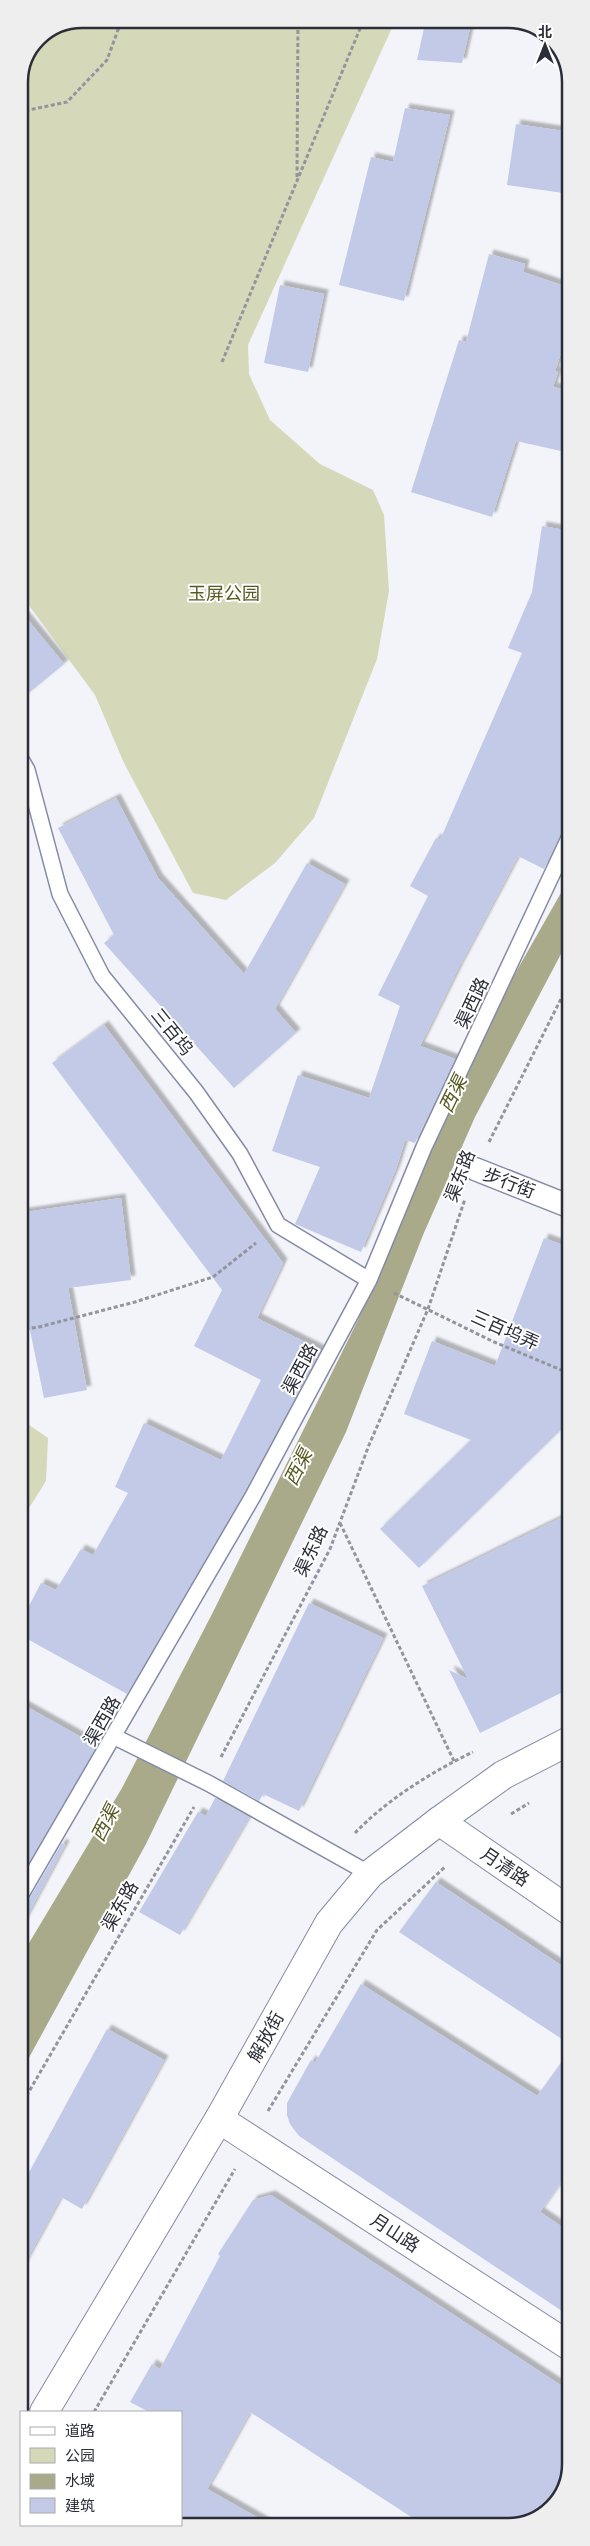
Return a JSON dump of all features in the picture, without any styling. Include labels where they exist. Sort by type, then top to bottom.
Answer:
[{"type":"street","name":"步行街","points":[[475,1169],[562,1203]]},
{"type":"street","name":"解放街","points":[[45,2411],[219,2119],[329,1923],[370,1874],[439,1821],[503,1775],[562,1745]]},
{"type":"street","name":"月清路","points":[[439,1821],[562,1906]]},
{"type":"street","name":"月山路","points":[[219,2119],[562,2341]]},
{"type":"lane","name":"三百坞","points":[[28,774],[60,894],[102,976],[201,1100],[240,1154],[278,1225]]},
{"type":"lane","name":"渠西路","points":[[28,1883],[253,1496],[369,1280],[424,1147],[562,853]]},
{"type":"lane","points":[[278,1225],[369,1280]]},
{"type":"lane","points":[[115,1736],[208,1783],[370,1874]]},
{"type":"path","points":[[28,110],[67,102],[107,60],[119,28]]},
{"type":"path","points":[[296,180],[298,28]]},
{"type":"path","points":[[222,362],[360,28]]},
{"type":"path","name":"渠东路","points":[[28,2093],[208,1783],[330,1549],[372,1436],[428,1309],[475,1169],[562,995]]},
{"type":"path","points":[[28,1329],[135,1302],[213,1277],[278,1225]]},
{"type":"path","name":"三百坞弄","points":[[369,1280],[492,1341],[562,1370]]},
{"type":"path","points":[[339,1523],[472,1798]]},
{"type":"path","points":[[95,2411],[251,2140],[376,1930],[470,1842],[536,1798]]},
{"type":"green space","name":"玉屏公园","points":[[81,28],[392,28],[248,345],[249,374],[270,420],[320,464],[373,490],[384,515],[389,591],[377,659],[314,818],[275,863],[226,900],[193,893],[124,763],[95,695],[28,604],[28,81],[32,61],[43,43],[51,37],[71,29]]},
{"type":"green space","points":[[28,1424],[48,1438],[46,1481],[28,1510]]},
{"type":"water","name":"西渠","points":[[562,891],[562,952],[475,1117],[423,1235],[346,1432],[146,1844],[28,2059],[28,1945],[122,1788],[212,1614],[358,1320],[424,1158],[508,986]]},
{"type":"building","points":[[424,28],[470,28],[462,63],[417,60]]},
{"type":"building","points":[[405,108],[450,115],[404,301],[339,285],[371,157],[393,162]]},
{"type":"building","points":[[516,124],[562,131],[562,193],[507,185]]},
{"type":"building","points":[[489,254],[525,264],[523,272],[562,285],[562,350],[555,371],[558,372],[553,387],[562,389],[562,451],[516,441],[492,517],[411,492],[459,340],[466,342]]},
{"type":"building","points":[[280,285],[324,294],[308,372],[264,363]]},
{"type":"building","points":[[542,526],[562,530],[562,832],[544,869],[518,856],[459,967],[420,1046],[455,1059],[415,1143],[405,1140],[396,1169],[361,1252],[295,1224],[320,1167],[272,1151],[298,1075],[369,1098],[400,1006],[378,995],[428,896],[410,886],[436,838],[440,840],[522,653],[508,648],[532,592]]},
{"type":"building","points":[[28,620],[64,664],[28,694]]},
{"type":"building","points":[[116,798],[158,878],[244,974],[307,863],[345,884],[275,1009],[296,1033],[234,1088],[104,943],[114,935],[58,828]]},
{"type":"building","points":[[104,1025],[283,1263],[257,1318],[321,1350],[245,1491],[127,1694],[28,1639],[28,1608],[41,1583],[56,1590],[81,1549],[93,1555],[128,1493],[115,1487],[144,1423],[221,1460],[261,1380],[194,1346],[222,1290],[52,1063]]},
{"type":"building","points":[[121,1198],[131,1280],[68,1288],[87,1390],[44,1398],[28,1321],[28,1212]]},
{"type":"building","points":[[544,1238],[562,1245],[562,1429],[419,1568],[380,1529],[471,1440],[404,1414],[432,1341],[495,1366]]},
{"type":"building","points":[[562,1517],[562,1692],[480,1733],[449,1670],[468,1679],[422,1586]]},
{"type":"building","points":[[309,1603],[383,1638],[299,1811],[263,1794],[259,1801],[223,1781]]},
{"type":"building","points":[[28,1707],[97,1746],[28,1864]]},
{"type":"building","points":[[215,1798],[249,1817],[180,1935],[139,1912],[198,1812],[206,1816]]},
{"type":"building","points":[[62,1843],[65,1845],[28,1914],[28,1901]]},
{"type":"building","points":[[436,1882],[562,1966],[562,2039],[399,1932]]},
{"type":"building","points":[[361,1984],[537,2096],[562,2061],[562,2181],[540,2212],[562,2227],[562,2311],[299,2136],[290,2124],[287,2115],[287,2103],[311,2060],[315,2063]]},
{"type":"building","points":[[107,2029],[164,2060],[82,2209],[61,2197],[28,2257],[28,2174]]},
{"type":"building","points":[[271,2195],[562,2386],[562,2472],[555,2492],[542,2507],[526,2516],[509,2518],[413,2518],[250,2412],[207,2489],[258,2518],[182,2518],[182,2411],[147,2411],[130,2402],[152,2364],[160,2369],[220,2256],[218,2254],[253,2200]]}]
